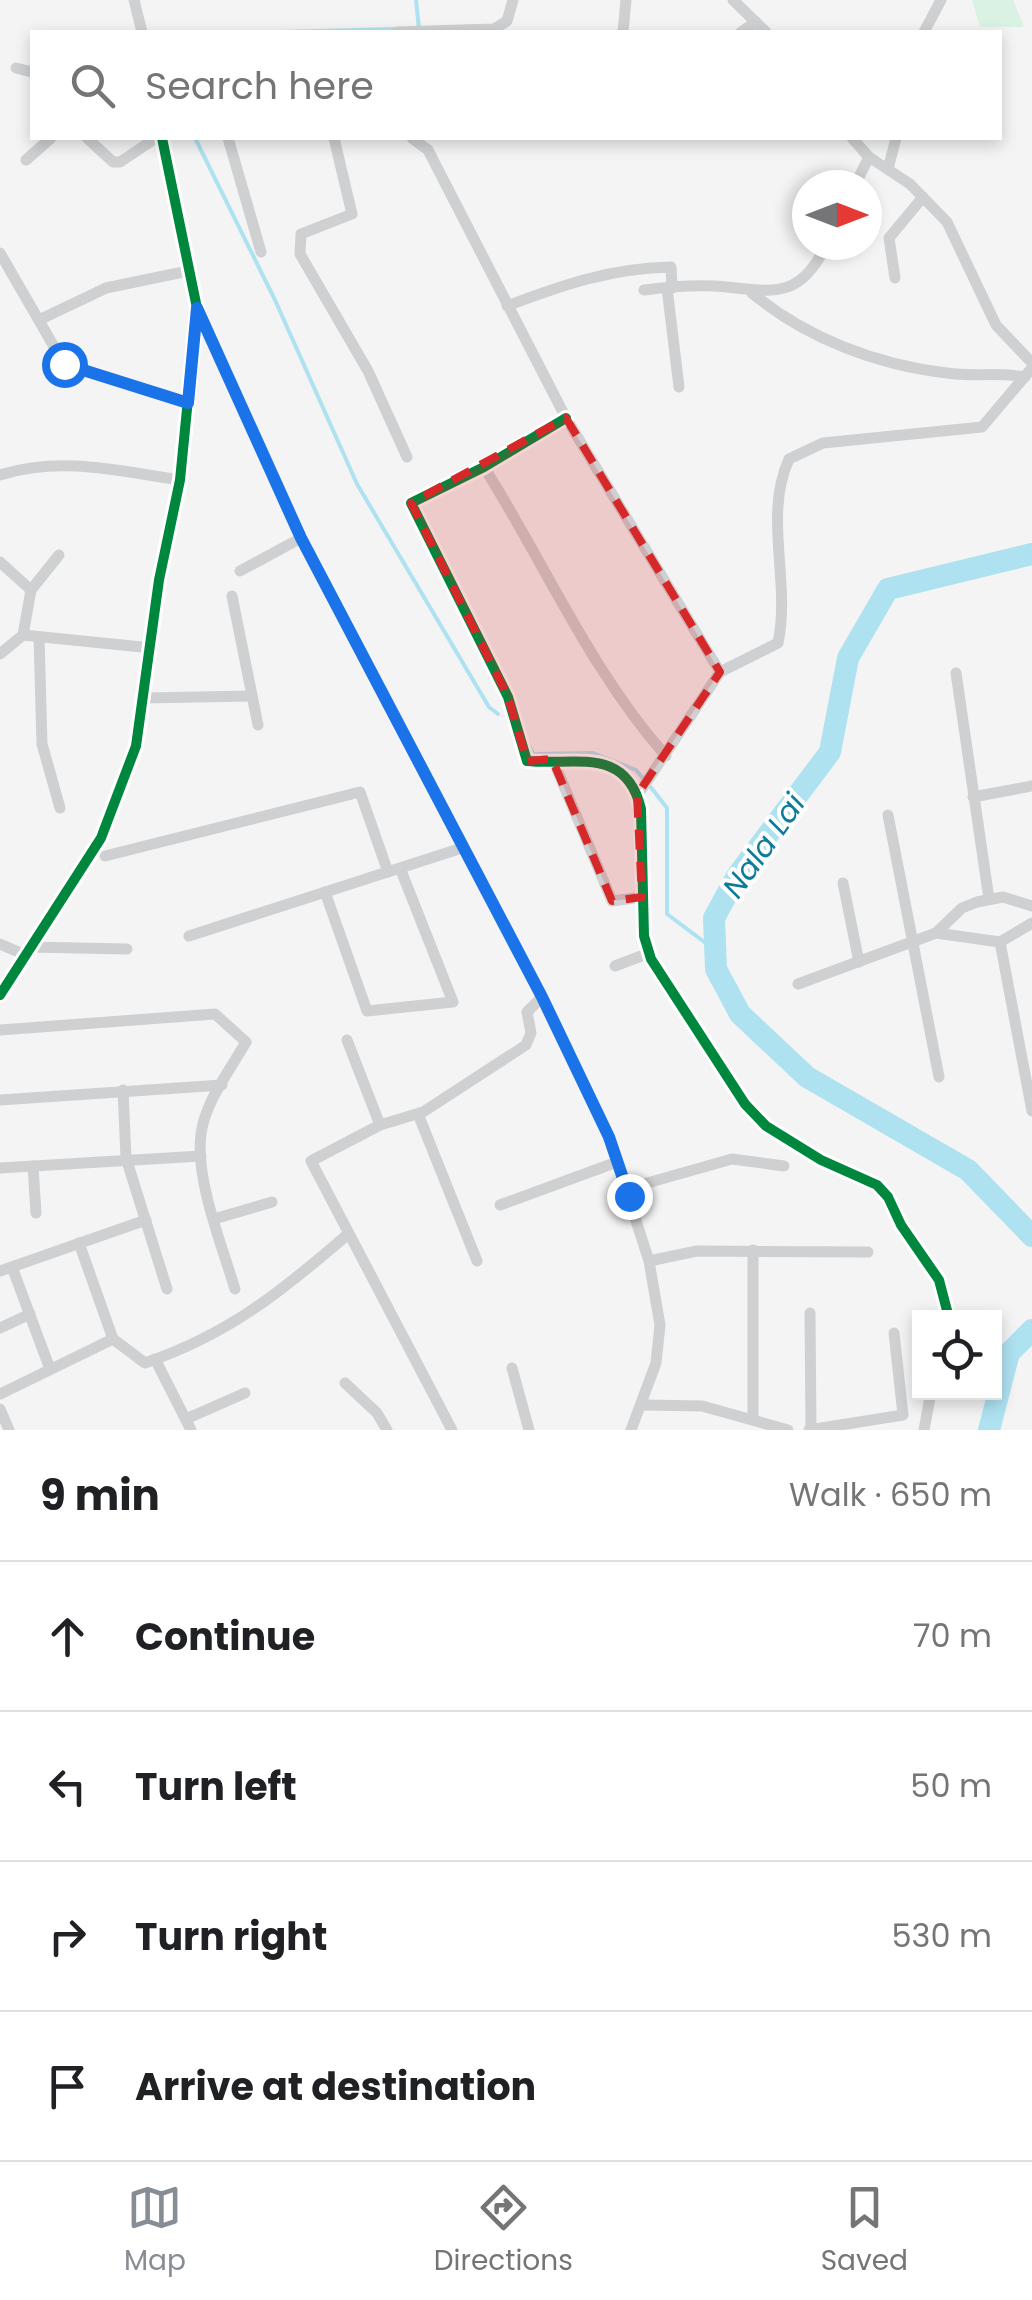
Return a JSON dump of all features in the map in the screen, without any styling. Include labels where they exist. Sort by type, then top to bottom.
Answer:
[{"type":"street","points":[[134,0],[142,30]]},
{"type":"street","points":[[462,30],[494,29],[507,21],[513,0]]},
{"type":"street","points":[[623,30],[626,0]]},
{"type":"street","points":[[733,0],[761,27]]},
{"type":"street","points":[[925,30],[941,0]]},
{"type":"street","points":[[16,68],[30,72]]},
{"type":"street","points":[[26,160],[49,140]]},
{"type":"street","points":[[89,140],[113,162],[120,162],[156,140]]},
{"type":"street","points":[[159,140],[197,308],[301,538],[542,997],[617,1162],[649,1261],[660,1338],[644,1405],[631,1430]]},
{"type":"street","points":[[229,140],[261,252]]},
{"type":"street","points":[[334,140],[352,214],[301,234],[300,254],[368,371],[407,457]]},
{"type":"street","points":[[415,140],[428,150],[566,418],[720,672]]},
{"type":"street","points":[[854,140],[947,222],[996,325],[1030,369]]},
{"type":"street","points":[[888,169],[895,140]]},
{"type":"street","points":[[862,170],[869,157]]},
{"type":"street","points":[[895,278],[889,238],[923,197]]},
{"type":"street","points":[[0,253],[64,364],[188,403]]},
{"type":"street","points":[[644,290],[716,286],[752,293],[790,287],[807,274],[816,260]]},
{"type":"street","points":[[507,306],[574,281],[628,268],[671,267],[679,388]]},
{"type":"street","points":[[38,320],[106,288],[188,271]]},
{"type":"street","points":[[752,293],[793,322],[863,354],[948,374],[1030,369]]},
{"type":"street","points":[[0,995],[4,978],[52,918],[100,838],[136,746],[159,580],[180,480],[197,308]]},
{"type":"street","points":[[637,796],[720,672],[778,643],[784,597],[778,545],[780,478],[789,459],[823,443],[982,427],[1030,369]]},
{"type":"street","points":[[566,418],[484,467],[410,503],[508,697],[524,756],[532,762],[606,765],[623,776],[637,796],[649,953],[744,1104],[766,1126],[821,1160],[877,1185],[939,1280],[947,1310]]},
{"type":"street","points":[[0,475],[35,464],[78,464],[180,480]]},
{"type":"street","points":[[484,467],[537,551],[596,666],[666,756]]},
{"type":"street","points":[[240,571],[301,538]]},
{"type":"street","points":[[0,654],[23,635],[31,590],[59,555]]},
{"type":"street","points":[[0,562],[31,590]]},
{"type":"street","points":[[232,596],[258,726]]},
{"type":"street","points":[[23,635],[152,648]]},
{"type":"street","points":[[39,636],[42,744],[60,808]]},
{"type":"street","points":[[956,672],[989,899]]},
{"type":"street","points":[[144,698],[252,696]]},
{"type":"street","points":[[552,760],[612,901],[642,897]]},
{"type":"street","points":[[972,797],[1032,786]]},
{"type":"street","points":[[105,856],[360,792],[453,1002],[367,1011],[325,892]]},
{"type":"street","points":[[888,814],[938,1077]]},
{"type":"street","points":[[189,936],[462,848]]},
{"type":"street","points":[[844,883],[860,962]]},
{"type":"street","points":[[798,984],[936,933],[962,908],[989,899],[1016,899],[1032,906]]},
{"type":"street","points":[[936,933],[1000,942],[1032,923]]},
{"type":"street","points":[[1000,942],[1032,1112]]},
{"type":"street","points":[[0,944],[26,950],[126,949]]},
{"type":"street","points":[[615,966],[649,953]]},
{"type":"street","points":[[452,1430],[311,1161],[380,1125],[418,1114],[526,1046],[531,1034],[527,1012],[542,997]]},
{"type":"street","points":[[0,1030],[214,1014],[246,1042],[201,1134],[214,1219],[235,1289]]},
{"type":"street","points":[[348,1040],[380,1125]]},
{"type":"street","points":[[0,1100],[222,1085]]},
{"type":"street","points":[[122,1090],[126,1158],[166,1290]]},
{"type":"street","points":[[418,1114],[478,1261]]},
{"type":"street","points":[[0,1168],[202,1156]]},
{"type":"street","points":[[626,1189],[732,1159],[784,1166]]},
{"type":"street","points":[[500,1205],[617,1162]]},
{"type":"street","points":[[32,1166],[36,1213]]},
{"type":"street","points":[[214,1219],[272,1202]]},
{"type":"street","points":[[50,1369],[30,1314],[6,1269],[146,1220]]},
{"type":"street","points":[[80,1243],[113,1339],[141,1363],[229,1328],[276,1297],[347,1234]]},
{"type":"street","points":[[752,1250],[753,1419]]},
{"type":"street","points":[[649,1261],[697,1251],[868,1252]]},
{"type":"street","points":[[810,1312],[810,1430],[869,1425],[904,1415],[894,1333]]},
{"type":"street","points":[[0,1328],[30,1314]]},
{"type":"street","points":[[0,1394],[113,1339]]},
{"type":"street","points":[[155,1360],[189,1425],[245,1393]]},
{"type":"street","points":[[512,1368],[528,1430]]},
{"type":"street","points":[[345,1383],[377,1413],[387,1430]]},
{"type":"street","points":[[924,1430],[930,1400]]},
{"type":"street","points":[[644,1405],[702,1406],[788,1430]]},
{"type":"street","points":[[0,1409],[10,1430]]},
{"type":"highlighted area","points":[[566,418],[720,672],[637,795],[642,897],[612,901],[552,759],[527,761],[508,697],[411,503]]},
{"type":"green space","points":[[972,0],[1013,0],[1024,27],[980,27]]},
{"type":"waterway","points":[[416,0],[419,29]]},
{"type":"waterway","points":[[357,30],[394,29]]},
{"type":"waterway","points":[[196,140],[275,300],[357,484],[489,707],[498,714]]},
{"type":"waterway","name":"Nala Lai","points":[[1032,554],[888,589],[848,658],[830,752],[737,876],[714,918],[716,969],[740,1014],[807,1077],[968,1170],[1032,1236]]},
{"type":"waterway","points":[[524,734],[533,754],[593,753],[636,770],[667,808],[667,914],[715,950]]},
{"type":"waterway","name":"Nala Lai","points":[[989,1430],[1009,1353],[1032,1330]]},
{"type":"cycle path","points":[[0,995],[101,838],[136,746],[159,580],[180,480],[197,308],[162,140]]},
{"type":"cycle path","points":[[566,418],[484,467],[411,503],[508,697],[527,761],[596,763],[623,775],[634,789],[641,809],[644,936],[651,959],[745,1104],[766,1126],[821,1160],[877,1185],[939,1280],[947,1310]]},
{"type":"route","points":[[64,364],[188,403],[197,308],[301,538],[542,997],[609,1137],[629,1196]]}]
